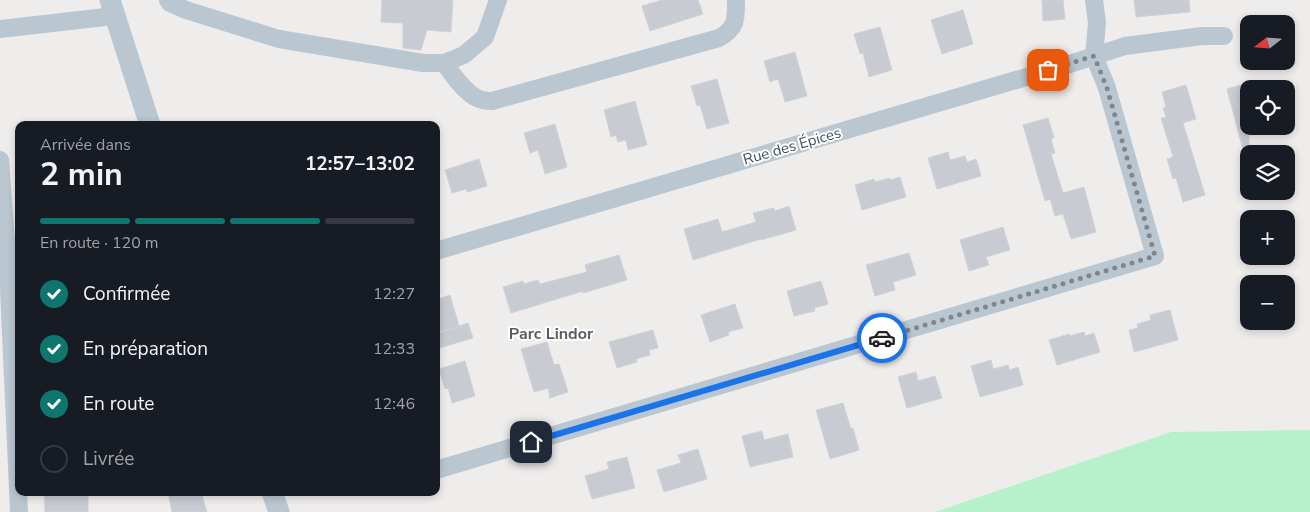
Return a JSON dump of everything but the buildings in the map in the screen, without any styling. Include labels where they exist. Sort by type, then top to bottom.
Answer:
[{"type":"street","points":[[168,0],[170,3],[186,10],[280,39],[423,63],[444,63],[464,55],[485,37],[498,0]]},
{"type":"street","points":[[444,63],[466,90],[475,97],[492,101],[719,38],[728,33],[734,25],[736,0]]},
{"type":"street","points":[[440,469],[1155,256],[1107,88],[1094,56],[1096,23],[1094,0]]},
{"type":"street","points":[[0,28],[112,8],[149,121]]},
{"type":"street","name":"Rue des Épices","points":[[440,250],[1058,68],[1125,46],[1202,36],[1224,36]]},
{"type":"street","points":[[0,160],[2,238],[11,321],[15,416]]},
{"type":"street","points":[[18,496],[19,512]]},
{"type":"street","points":[[273,496],[279,512]]},
{"type":"green space","points":[[1310,430],[1310,512],[935,512],[1171,432]]},
{"type":"way so far","points":[[882,338],[1155,256],[1107,88],[1094,56],[1048,70]]},
{"type":"district","name":"Parc Lindor","points":[[551,333]]},
{"type":"route","points":[[531,442],[882,338]]}]
